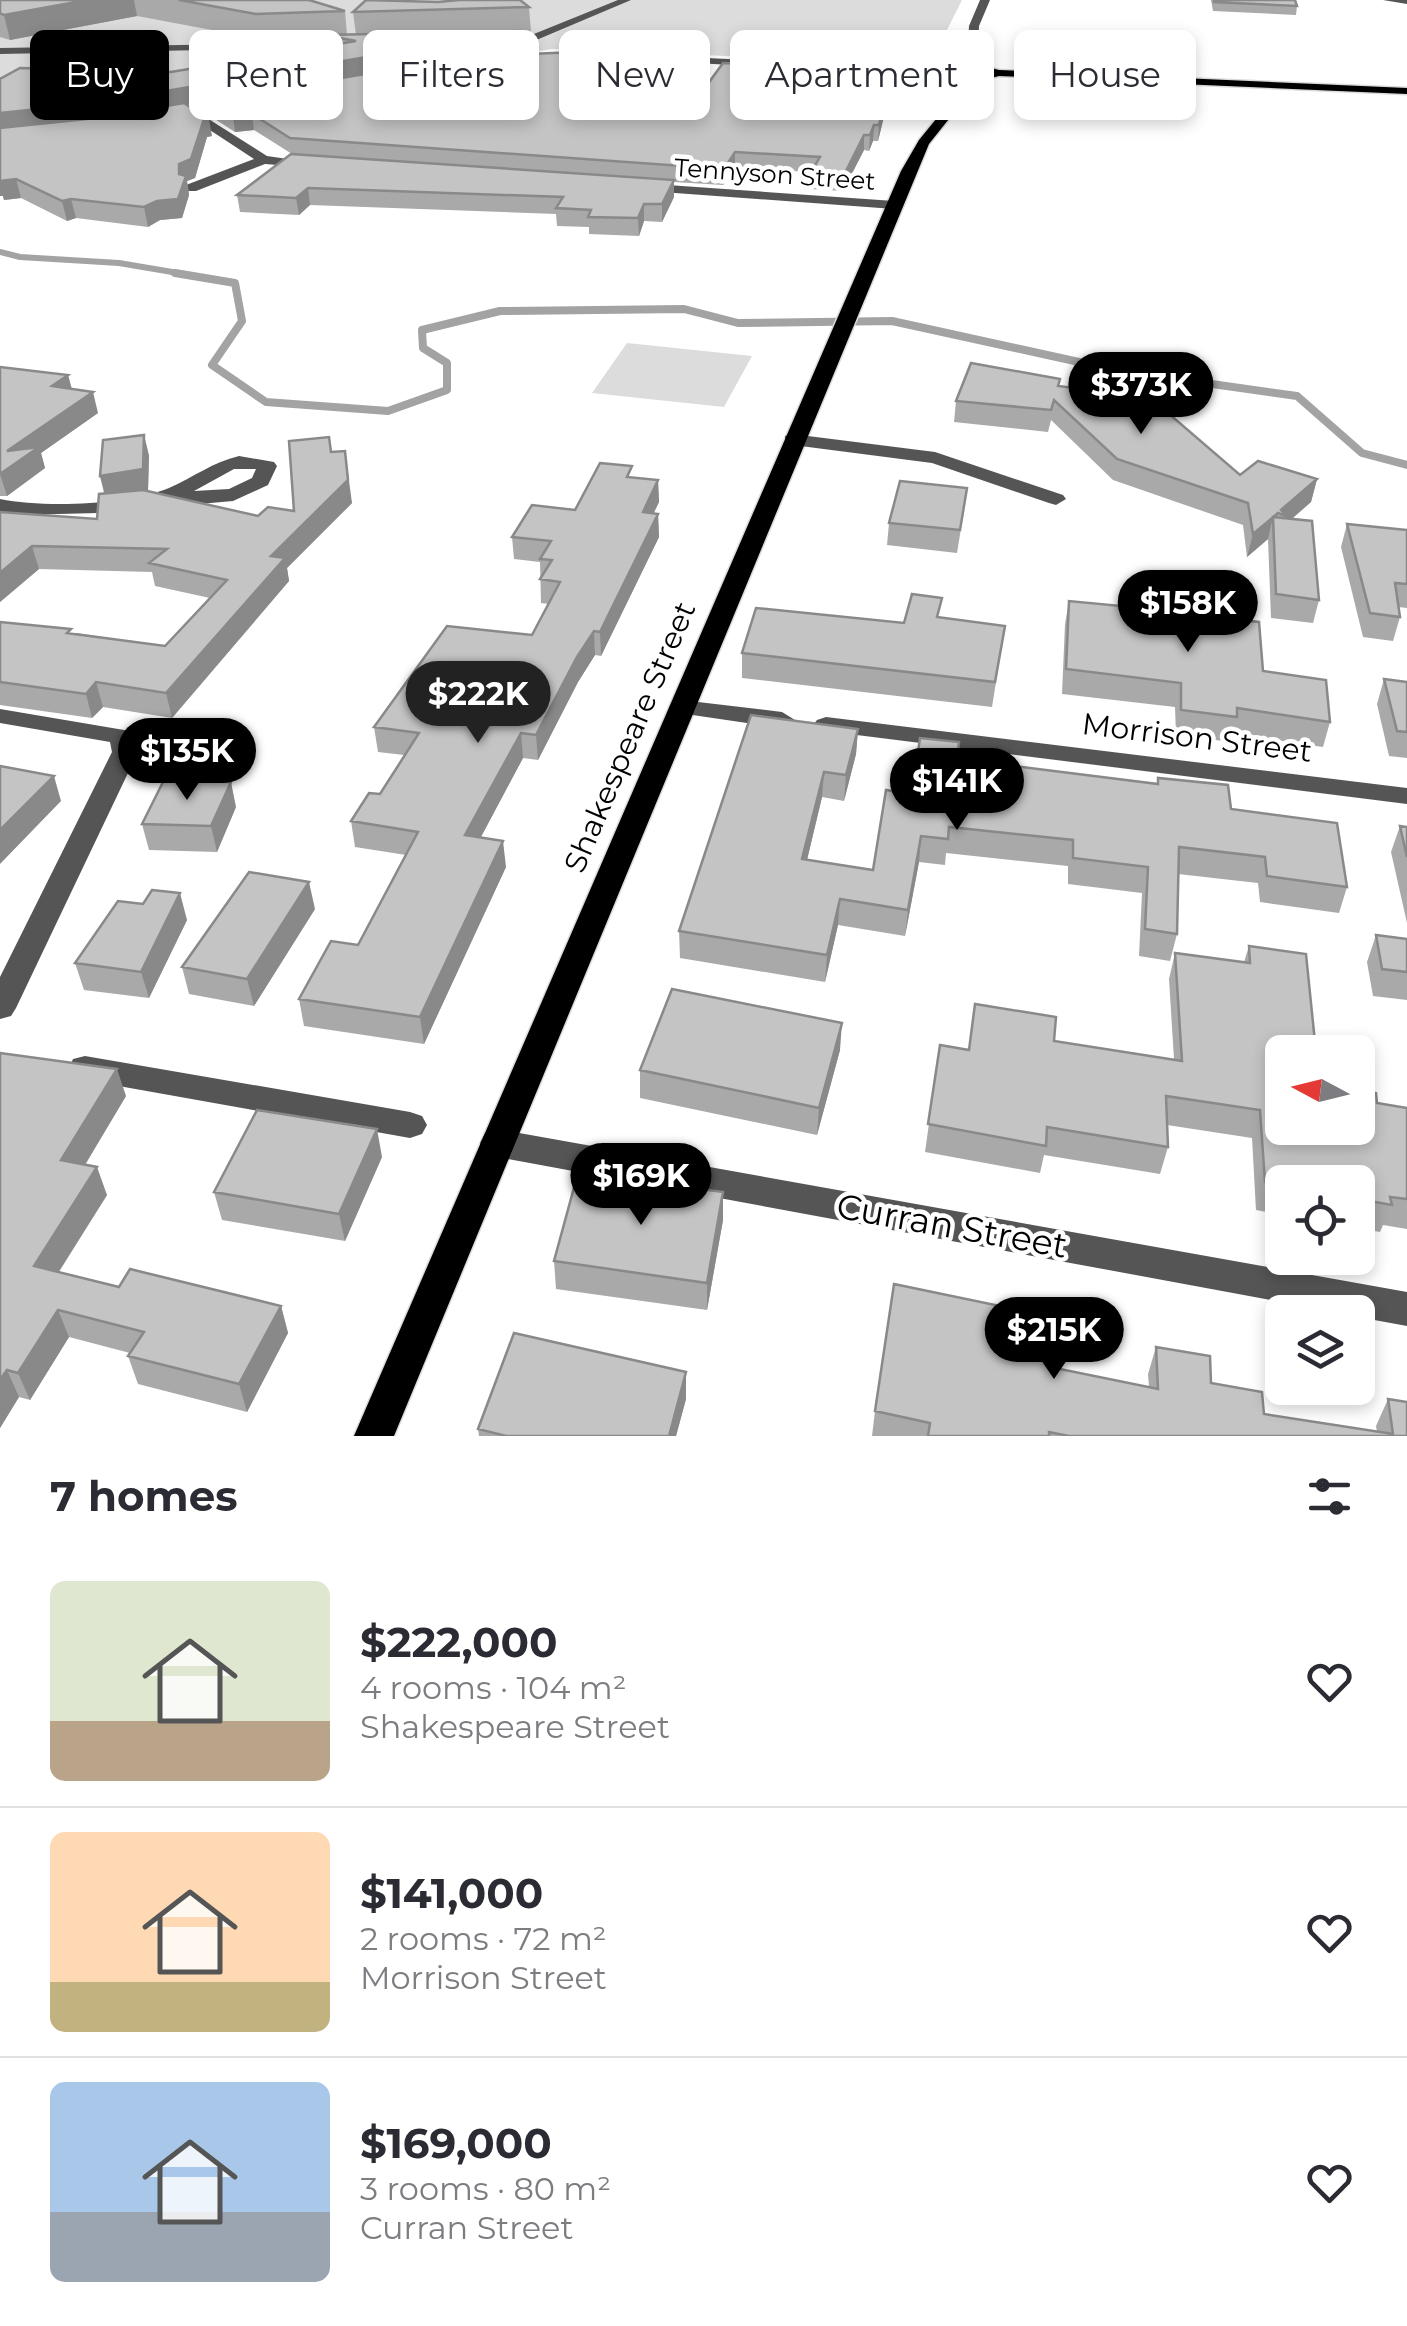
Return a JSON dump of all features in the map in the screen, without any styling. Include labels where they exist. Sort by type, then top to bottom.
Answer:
[{"type":"main road","points":[[994,73],[1407,90]]},
{"type":"main road","name":"Shakespeare Street","points":[[374,1436],[792,440],[894,206],[923,143],[939,120]]},
{"type":"street","points":[[563,26],[610,0]]},
{"type":"street","points":[[539,36],[626,0]]},
{"type":"street","points":[[974,30],[985,0]]},
{"type":"street","points":[[1388,0],[1407,1]]},
{"type":"street","points":[[0,51],[363,44]]},
{"type":"street","points":[[539,60],[553,59]]},
{"type":"street","points":[[710,61],[730,62]]},
{"type":"street","points":[[714,77],[723,62]]},
{"type":"street","points":[[169,115],[188,111],[264,160]]},
{"type":"street","points":[[191,188],[264,160],[322,164]]},
{"type":"street","name":"Tennyson Street","points":[[628,186],[894,206]]},
{"type":"street","points":[[792,440],[936,458],[1056,500]]},
{"type":"street","points":[[0,505],[19,509],[155,499]]},
{"type":"street","name":"Morrison Street","points":[[681,708],[1407,796]]},
{"type":"street","points":[[0,716],[121,736],[125,752],[0,1008]]},
{"type":"street","points":[[58,1063],[410,1125]]},
{"type":"street","name":"Curran Street","points":[[497,1142],[1407,1309]]},
{"type":"shaded area","points":[[9,0],[962,0],[947,30],[730,30],[730,56],[710,55],[710,30],[559,30],[559,49],[539,51],[539,30],[363,30],[363,78],[343,81],[343,30],[189,30],[189,91],[169,92],[169,30],[30,30],[30,99],[0,101],[0,12]]},
{"type":"shaded area","points":[[627,343],[752,356],[724,407],[592,393]]},
{"type":"building","points":[[0,0],[87,0],[4,15],[0,13]]},
{"type":"building","points":[[179,0],[309,0],[345,11],[256,14]]},
{"type":"building","points":[[366,0],[520,0],[529,7],[353,12]]},
{"type":"building","points":[[1295,0],[1297,6],[1214,2]]},
{"type":"building","points":[[363,34],[363,58],[343,61],[343,43],[356,41],[343,39],[343,35]]},
{"type":"building","points":[[559,53],[559,120],[710,120],[710,81],[723,63],[730,63],[730,120],[880,120],[870,135],[864,135],[844,175],[811,172],[820,157],[735,152],[724,169],[290,138],[262,120],[343,120],[343,78],[363,74],[363,120],[539,120],[539,54]]},
{"type":"building","points":[[20,68],[30,68],[30,110],[0,113],[0,79]]},
{"type":"building","points":[[189,69],[189,87],[169,90],[171,72]]},
{"type":"building","points":[[184,103],[189,106],[189,120],[204,120],[191,159],[179,164],[179,174],[186,176],[178,199],[144,207],[62,201],[16,179],[0,181],[0,128],[77,120],[169,120],[169,106]]},
{"type":"building","points":[[291,154],[674,180],[662,204],[644,204],[638,218],[588,217],[591,210],[556,208],[563,197],[308,188],[296,198],[237,195]]},
{"type":"building","points":[[971,363],[1060,379],[1058,386],[1134,395],[1160,406],[1240,475],[1258,461],[1317,479],[1281,510],[1286,516],[1278,513],[1253,534],[1248,503],[1117,459],[1054,400],[1051,410],[956,401]]},
{"type":"building","points":[[0,367],[68,375],[52,386],[93,392],[7,451],[39,447],[0,474]]},
{"type":"building","points":[[144,435],[143,469],[100,476],[103,440]]},
{"type":"building","points":[[329,437],[331,452],[345,451],[348,480],[271,556],[285,558],[166,693],[96,682],[86,694],[0,682],[0,622],[71,629],[67,633],[165,646],[227,580],[149,563],[167,549],[32,546],[0,573],[0,512],[97,519],[99,494],[143,490],[258,516],[268,507],[294,511],[289,441]]},
{"type":"building","points":[[600,463],[632,466],[627,477],[658,480],[643,512],[658,514],[600,632],[594,631],[577,657],[536,735],[521,733],[465,835],[503,841],[420,1017],[299,999],[331,941],[358,945],[418,832],[351,821],[369,793],[380,794],[419,733],[374,727],[447,626],[532,635],[560,582],[540,579],[552,560],[540,559],[551,541],[512,537],[532,505],[575,510]]},
{"type":"building","points":[[900,481],[967,488],[960,530],[889,523]]},
{"type":"building","points":[[1273,517],[1312,521],[1319,600],[1276,594]]},
{"type":"building","points":[[1347,524],[1407,530],[1407,584],[1395,583],[1400,617],[1370,613]]},
{"type":"building","points":[[1133,584],[1203,592],[1204,616],[1259,622],[1263,671],[1326,680],[1330,722],[1237,708],[1237,717],[1181,710],[1181,683],[1066,669],[1069,601],[1131,607]]},
{"type":"building","points":[[912,594],[942,598],[937,617],[1005,626],[995,682],[742,653],[756,608],[904,623]]},
{"type":"building","points":[[1384,679],[1407,682],[1407,732],[1397,731]]},
{"type":"building","points":[[751,715],[858,729],[846,775],[824,772],[802,859],[873,870],[886,790],[912,794],[920,738],[959,742],[957,759],[1158,784],[1158,778],[1228,785],[1231,809],[1337,823],[1347,887],[1267,876],[1265,857],[1179,847],[1177,934],[1145,929],[1148,867],[1073,858],[1073,840],[949,827],[948,839],[921,836],[908,910],[840,899],[827,955],[679,931]]},
{"type":"building","points":[[0,766],[54,776],[0,830]]},
{"type":"building","points":[[164,780],[231,782],[211,826],[142,824]]},
{"type":"building","points":[[1400,826],[1407,827],[1407,857]]},
{"type":"building","points":[[249,872],[309,882],[247,979],[182,967]]},
{"type":"building","points":[[152,890],[180,893],[141,972],[75,963],[118,901],[143,904]]},
{"type":"building","points":[[1376,935],[1407,939],[1407,972],[1382,969]]},
{"type":"building","points":[[1249,946],[1306,954],[1314,1035],[1265,1035],[1265,1145],[1375,1145],[1376,1093],[1377,1103],[1407,1108],[1407,1199],[1390,1197],[1392,1205],[1375,1202],[1375,1165],[1265,1165],[1265,1182],[1260,1110],[1166,1096],[1168,1147],[1047,1127],[1046,1146],[928,1124],[940,1045],[969,1050],[975,1004],[1056,1017],[1054,1041],[1182,1061],[1175,953],[1250,963]]},
{"type":"building","points":[[672,989],[842,1023],[819,1108],[640,1070]]},
{"type":"building","points":[[0,1053],[117,1069],[61,1160],[97,1167],[34,1266],[119,1287],[130,1269],[281,1306],[239,1384],[128,1356],[144,1332],[58,1310],[18,1373],[7,1370],[0,1380]]},
{"type":"building","points":[[257,1110],[377,1129],[339,1214],[214,1192]]},
{"type":"building","points":[[578,1173],[723,1192],[707,1283],[554,1261]]},
{"type":"building","points":[[894,1284],[1058,1318],[1055,1368],[1158,1389],[1156,1347],[1210,1356],[1211,1383],[1262,1392],[1264,1414],[1393,1434],[1388,1399],[1407,1402],[1407,1436],[1069,1436],[1049,1432],[1049,1436],[928,1436],[930,1423],[875,1411]]},
{"type":"building","points":[[514,1333],[686,1372],[669,1436],[506,1436],[478,1429]]},
{"type":"waterway","points":[[0,252],[20,257],[119,263],[190,275]]},
{"type":"waterway","points":[[175,273],[235,283],[242,321],[212,365],[266,402],[388,411],[447,390],[447,363],[423,348],[422,330],[500,311],[684,309],[738,323],[892,321],[1120,371],[1297,396],[1362,453],[1407,465]]}]
